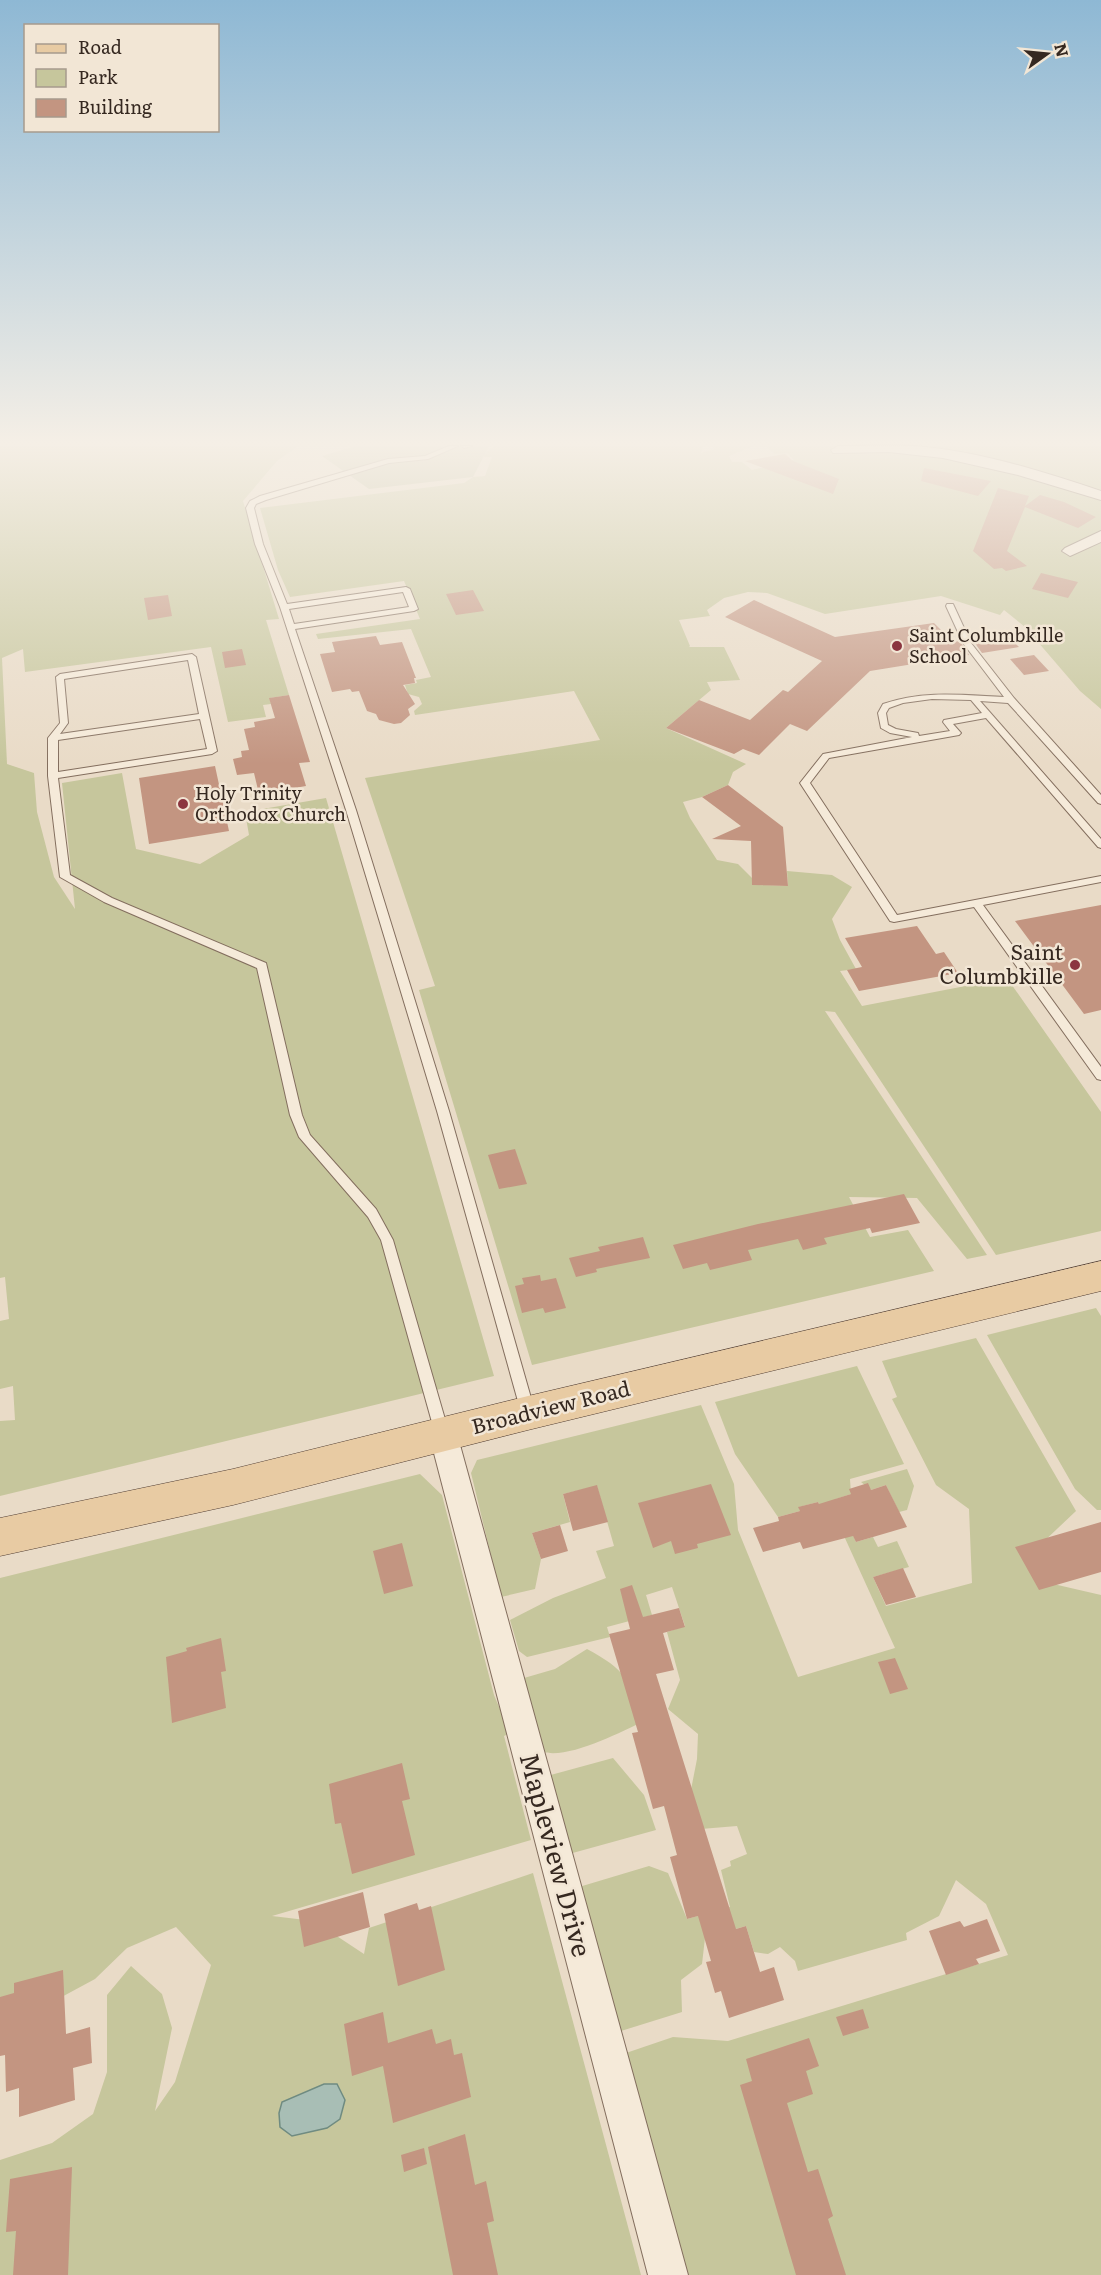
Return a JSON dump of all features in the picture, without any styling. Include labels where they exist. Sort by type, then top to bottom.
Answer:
[{"type":"main road","name":"Broadview Road","points":[[0,1537],[233,1487],[528,1413],[1101,1276]]},
{"type":"street","name":"Mapleview Drive","points":[[443,1434],[668,2275]]},
{"type":"lane","points":[[263,552],[291,627],[351,810],[443,1111],[528,1413]]},
{"type":"lane","points":[[284,607],[406,589],[414,609],[291,627]]},
{"type":"lane","points":[[950,606],[967,644],[1011,700],[1101,801]]},
{"type":"lane","points":[[53,776],[212,752],[192,657],[60,676],[64,723],[52,738],[53,776],[65,877],[108,900],[262,966],[296,1115],[305,1137],[372,1213],[387,1240],[443,1434]]},
{"type":"lane","points":[[926,737],[887,729],[882,722],[882,713],[886,706],[912,697],[926,696],[1011,700]]},
{"type":"lane","points":[[975,700],[1101,845]]},
{"type":"lane","points":[[988,715],[947,722],[956,733],[826,756],[805,783],[894,919],[1101,879]]},
{"type":"lane","points":[[52,738],[204,716]]},
{"type":"lane","points":[[976,903],[1101,1076]]},
{"type":"green space","points":[[0,552],[259,552],[279,619],[266,620],[289,695],[270,698],[271,704],[263,705],[266,717],[228,722],[211,647],[25,672],[23,649],[2,658],[7,764],[34,773],[37,812],[54,877],[75,909],[62,783],[122,773],[136,849],[200,864],[249,835],[245,812],[326,798],[494,1376],[0,1496],[0,1421],[15,1420],[13,1386],[0,1389],[0,1321],[9,1319],[5,1277],[0,1278]]},
{"type":"green space","points":[[273,552],[1101,552],[1101,709],[1080,691],[1025,627],[1004,610],[1000,615],[941,596],[825,614],[767,593],[748,592],[724,598],[707,610],[710,616],[679,620],[689,647],[724,647],[740,680],[707,682],[711,690],[666,728],[746,764],[733,772],[728,785],[702,797],[683,802],[690,818],[717,860],[738,864],[759,885],[788,886],[787,871],[832,875],[852,887],[832,919],[840,940],[856,969],[840,971],[862,1006],[1007,978],[1101,1112],[1101,1231],[996,1255],[835,1012],[825,1011],[987,1255],[967,1259],[917,1198],[849,1197],[870,1237],[908,1230],[934,1271],[532,1365],[419,990],[435,986],[365,778],[600,740],[574,691],[415,715],[414,711],[422,704],[419,697],[408,694],[405,685],[431,677],[411,629],[318,639],[316,634],[420,619],[404,581],[290,597]]},
{"type":"green space","points":[[1096,1308],[1101,1316],[1101,1510],[1097,1510],[1075,1489],[987,1335]]},
{"type":"green space","points":[[976,1338],[1076,1511],[1039,1546],[1036,1580],[1101,1595],[1101,2275],[688,2275],[626,2053],[673,2037],[728,2041],[1008,1955],[986,1904],[956,1880],[939,1916],[906,1933],[907,1940],[798,1971],[795,1961],[780,1947],[768,1954],[754,1952],[746,1926],[705,1938],[702,1964],[681,1980],[682,2012],[621,2031],[579,1887],[649,1866],[668,1873],[687,1919],[730,1907],[721,1870],[731,1866],[730,1861],[747,1854],[737,1826],[701,1829],[688,1805],[697,1759],[698,1734],[668,1709],[680,1680],[667,1632],[685,1626],[672,1587],[646,1595],[652,1615],[607,1627],[610,1637],[527,1657],[519,1651],[510,1620],[553,1598],[606,1578],[596,1551],[614,1546],[597,1486],[563,1494],[570,1522],[532,1533],[541,1559],[535,1589],[501,1597],[471,1473],[477,1460],[701,1405],[734,1484],[738,1530],[798,1677],[895,1648],[844,1536],[838,1538],[818,1502],[799,1507],[800,1511],[778,1517],[735,1454],[715,1402],[857,1366],[904,1464],[850,1479],[851,1494],[836,1499],[856,1542],[873,1537],[878,1547],[897,1541],[909,1567],[873,1577],[886,1606],[972,1583],[969,1509],[936,1485],[892,1399],[897,1397],[882,1361]]},
{"type":"green space","points":[[907,1469],[914,1486],[907,1510],[899,1512],[886,1485],[871,1490],[861,1482]]},
{"type":"green space","points":[[420,1474],[442,1495],[494,1695],[510,1733],[504,1736],[531,1840],[272,1916],[314,1921],[364,1954],[369,1928],[533,1873],[641,2275],[0,2275],[0,2160],[52,2143],[93,2114],[107,2072],[107,1995],[131,1966],[162,1994],[172,2028],[155,2111],[175,2082],[211,1965],[176,1927],[127,1948],[95,1979],[45,2006],[0,2002],[0,1578]]},
{"type":"green space","points":[[587,1649],[610,1663],[625,1678],[635,1695],[644,1721],[580,1748],[566,1752],[543,1752],[524,1678],[555,1669]]},
{"type":"green space","points":[[613,1758],[644,1795],[656,1830],[569,1854],[547,1776]]},
{"type":"shaded area","points":[[324,2084],[337,2084],[345,2100],[340,2119],[327,2128],[292,2136],[280,2127],[279,2113],[282,2102]]},
{"type":"building","points":[[974,552],[1009,552],[1027,566],[1006,571],[1002,568],[994,569]]},
{"type":"building","points":[[1041,573],[1078,582],[1068,598],[1032,589]]},
{"type":"building","points":[[473,590],[484,611],[456,615],[446,594]]},
{"type":"building","points":[[168,595],[172,616],[148,620],[144,598]]},
{"type":"building","points":[[754,600],[835,637],[934,623],[953,642],[960,641],[969,655],[870,671],[807,731],[790,724],[759,755],[743,749],[734,754],[666,728],[699,700],[750,720],[783,690],[788,692],[822,661],[725,617]]},
{"type":"building","points":[[1005,633],[1019,647],[982,653],[972,639]]},
{"type":"building","points":[[376,636],[380,645],[402,642],[416,678],[414,678],[415,683],[403,685],[415,704],[408,709],[410,715],[401,723],[394,724],[379,720],[376,714],[367,711],[359,691],[352,692],[350,689],[332,692],[320,654],[335,652],[332,642]]},
{"type":"building","points":[[242,649],[246,665],[225,668],[222,652]]},
{"type":"building","points":[[1034,655],[1049,671],[1024,675],[1010,659]]},
{"type":"building","points":[[289,695],[310,762],[299,763],[306,786],[259,794],[254,773],[237,775],[233,759],[242,757],[241,751],[249,750],[244,729],[255,727],[254,722],[275,718],[269,698]]},
{"type":"building","name":"Holy Trinity Orthodox Church","points":[[215,766],[229,831],[149,844],[139,778]]},
{"type":"building","points":[[728,785],[783,827],[788,886],[752,885],[751,841],[712,839],[741,826],[702,797]]},
{"type":"building","name":"Saint Columbkille","points":[[1101,905],[1101,1010],[1084,1014],[1015,921]]},
{"type":"building","points":[[917,926],[936,954],[944,952],[958,973],[859,991],[847,970],[862,967],[845,938]]},
{"type":"building","points":[[515,1149],[527,1184],[499,1189],[488,1155]]},
{"type":"building","points":[[904,1194],[920,1223],[872,1233],[870,1228],[824,1238],[827,1244],[803,1250],[798,1239],[748,1250],[752,1260],[710,1270],[707,1263],[683,1269],[673,1245],[758,1224]]},
{"type":"building","points":[[643,1237],[650,1258],[596,1269],[597,1272],[576,1277],[569,1258],[600,1251],[598,1247]]},
{"type":"building","points":[[540,1275],[541,1281],[556,1278],[566,1308],[545,1313],[543,1308],[522,1313],[515,1286],[524,1284],[522,1278]]},
{"type":"building","points":[[868,1483],[871,1490],[886,1485],[907,1527],[856,1542],[853,1536],[803,1549],[800,1542],[763,1552],[753,1528],[779,1521],[778,1517],[800,1511],[798,1507],[818,1502],[819,1504],[851,1494],[849,1489]]},
{"type":"building","points":[[711,1484],[731,1535],[697,1544],[698,1548],[675,1554],[671,1541],[653,1548],[638,1503]]},
{"type":"building","points":[[597,1485],[608,1522],[573,1531],[563,1494]]},
{"type":"building","points":[[1101,1522],[1101,1572],[1039,1590],[1015,1547]]},
{"type":"building","points":[[560,1525],[568,1551],[541,1559],[532,1533]]},
{"type":"building","points":[[402,1543],[413,1586],[384,1594],[373,1551]]},
{"type":"building","points":[[903,1568],[916,1597],[886,1605],[873,1577]]},
{"type":"building","points":[[632,1585],[643,1617],[679,1608],[685,1627],[663,1633],[674,1670],[656,1674],[736,1929],[746,1926],[760,1972],[774,1967],[784,2000],[729,2018],[721,1991],[715,1993],[706,1962],[711,1961],[698,1916],[687,1919],[670,1857],[677,1855],[664,1806],[653,1809],[632,1733],[638,1732],[609,1634],[630,1629],[620,1589]]},
{"type":"building","points":[[221,1638],[226,1671],[221,1672],[226,1708],[172,1723],[166,1657],[187,1651],[186,1648]]},
{"type":"building","points":[[895,1658],[908,1689],[890,1694],[878,1662]]},
{"type":"building","points":[[402,1763],[410,1799],[402,1801],[415,1855],[352,1874],[341,1823],[335,1824],[329,1784]]},
{"type":"building","points":[[363,1892],[370,1927],[304,1947],[298,1911]]},
{"type":"building","points":[[417,1903],[419,1910],[431,1906],[445,1970],[398,1986],[384,1914]]},
{"type":"building","points":[[987,1919],[1000,1951],[976,1959],[979,1964],[946,1975],[929,1931],[960,1921],[964,1927]]},
{"type":"building","points":[[63,1970],[66,2034],[90,2027],[92,2063],[73,2068],[75,2100],[19,2117],[19,2088],[6,2092],[5,2055],[0,2056],[0,1997],[14,1993],[14,1983]]},
{"type":"building","points":[[863,2009],[869,2028],[843,2036],[836,2017]]},
{"type":"building","points":[[383,2012],[388,2043],[432,2029],[436,2044],[451,2039],[454,2055],[462,2053],[471,2097],[393,2123],[383,2066],[352,2076],[344,2024]]},
{"type":"building","points":[[809,2038],[819,2066],[806,2071],[813,2094],[787,2103],[808,2172],[818,2169],[833,2216],[828,2219],[846,2275],[796,2275],[740,2085],[752,2081],[746,2059]]},
{"type":"building","points":[[465,2134],[475,2185],[486,2181],[494,2221],[487,2223],[498,2275],[453,2275],[428,2147]]},
{"type":"building","points":[[424,2148],[427,2164],[404,2172],[401,2155]]},
{"type":"building","points":[[72,2167],[68,2275],[13,2275],[16,2231],[6,2232],[10,2179]]},
{"type":"place","name":"Saint Columbkille School","points":[[897,646]]},
{"type":"place","name":"Holy Trinity Orthodox Church","points":[[183,804]]},
{"type":"place","name":"Saint Columbkille","points":[[1075,965]]}]
